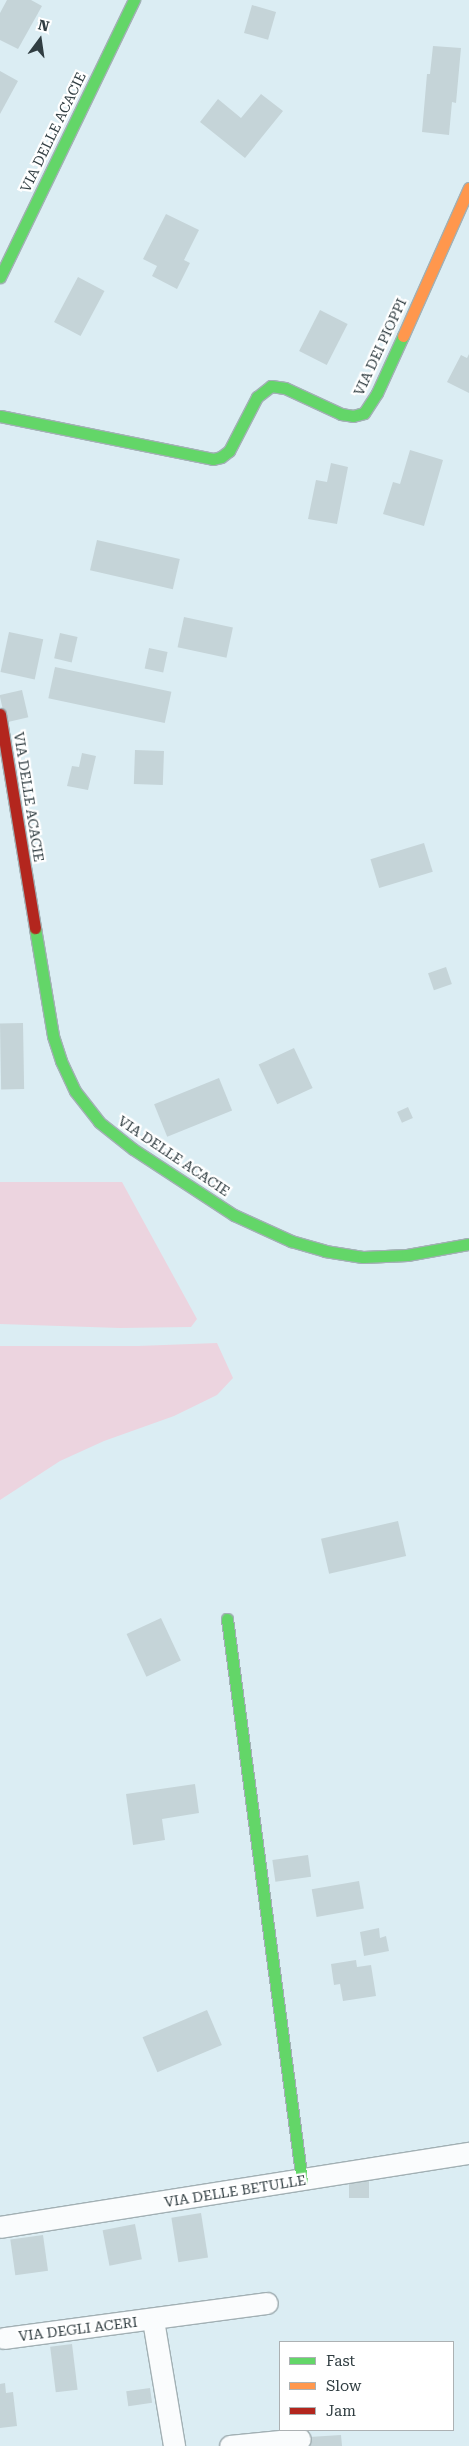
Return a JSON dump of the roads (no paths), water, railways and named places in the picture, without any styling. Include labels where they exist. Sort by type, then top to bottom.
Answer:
[{"type":"street","name":"VIA DELLE ACACIE","points":[[0,277],[134,0]]},
{"type":"street","name":"VIA DEI PIOPPI","points":[[0,416],[213,458],[221,457],[229,451],[257,397],[271,386],[285,388],[341,414],[353,416],[364,413],[377,393],[469,188]]},
{"type":"street","name":"VIA DELLE ACACIE","points":[[0,714],[53,1036],[72,1084],[84,1104],[99,1122],[133,1149],[227,1210],[263,1230],[292,1241],[325,1251],[363,1257],[407,1255],[469,1244]]},
{"type":"street","points":[[227,1619],[302,2181]]},
{"type":"street","name":"VIA DELLE BETULLE","points":[[0,2228],[469,2153]]},
{"type":"street","name":"VIA DEGLI ACERI","points":[[4,2338],[153,2320],[267,2303]]},
{"type":"street","name":"VIA DEGLI ACERI","points":[[153,2320],[174,2446]]},
{"type":"street","points":[[230,2446],[300,2439]]}]
